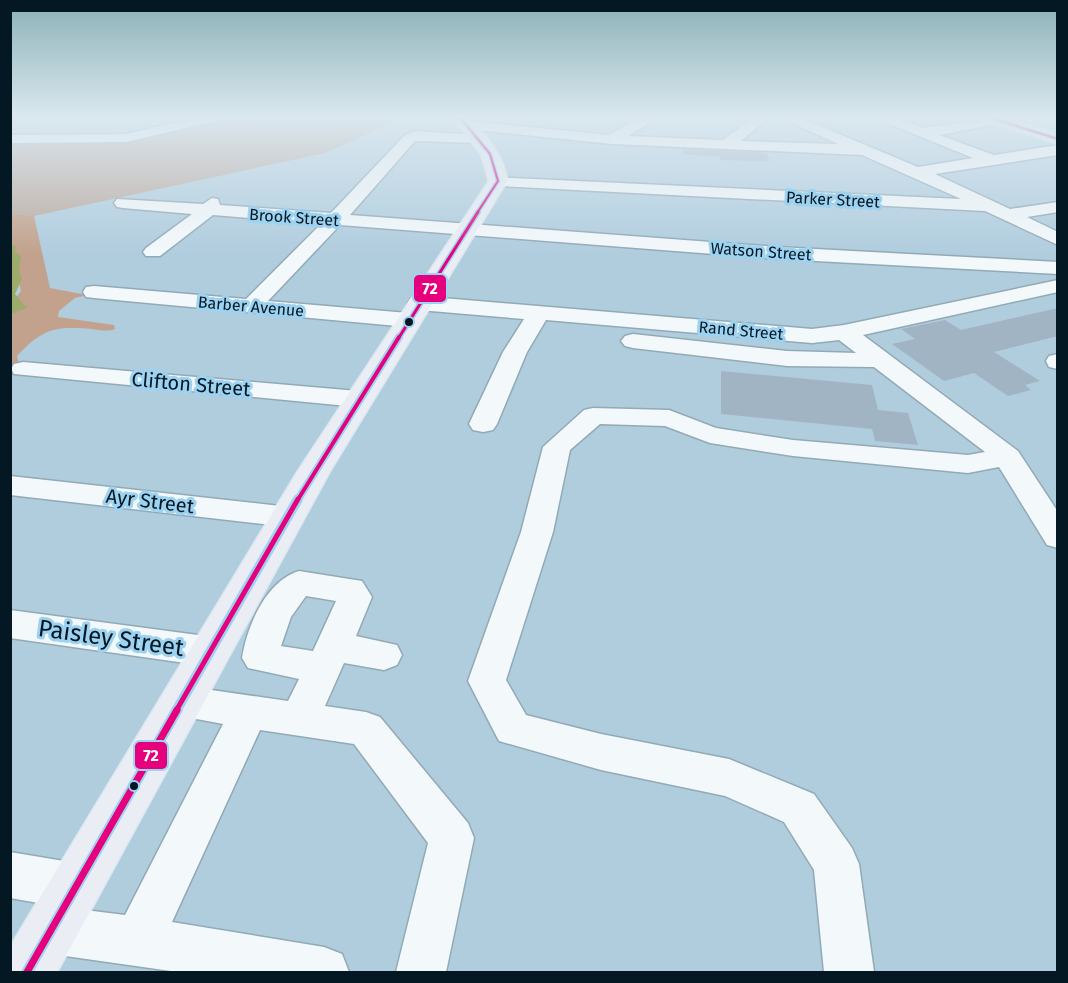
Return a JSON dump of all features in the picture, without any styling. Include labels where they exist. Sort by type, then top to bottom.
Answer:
[{"type":"main road","points":[[27,972],[358,399],[498,181],[499,170],[493,162]]},
{"type":"street","points":[[251,306],[388,162]]},
{"type":"street","points":[[892,162],[1058,239]]},
{"type":"street","points":[[916,172],[980,162]]},
{"type":"street","name":"Parker Street","points":[[498,181],[989,206]]},
{"type":"street","points":[[153,252],[207,211],[208,207],[223,194]]},
{"type":"street","name":"Brook Street","points":[[123,202],[207,211],[465,230]]},
{"type":"street","points":[[1008,215],[1058,207]]},
{"type":"street","name":"Watson Street","points":[[465,230],[893,260],[1058,268]]},
{"type":"street","name":"Rand Street","points":[[414,312],[540,313],[812,336],[844,332],[1058,286]]},
{"type":"street","name":"Barber Avenue","points":[[94,292],[251,306],[414,312]]},
{"type":"street","points":[[483,424],[515,352],[540,313]]},
{"type":"street","points":[[844,332],[1008,458],[1058,537]]},
{"type":"street","points":[[623,340],[774,356],[849,361],[880,359]]},
{"type":"street","name":"Clifton Street","points":[[23,369],[358,399]]},
{"type":"street","points":[[849,972],[836,864],[799,808],[729,778],[601,752],[513,729],[487,681],[537,532],[557,447],[593,416],[669,418],[710,435],[793,448],[968,464],[1008,458]]},
{"type":"street","name":"Ayr Street","points":[[10,485],[289,517]]},
{"type":"street","points":[[299,719],[328,657],[355,597],[350,590],[300,583],[290,591],[262,640],[261,658],[328,657],[384,655]]},
{"type":"street","name":"Paisley Street","points":[[10,624],[213,652]]},
{"type":"street","points":[[184,702],[366,729],[452,838],[421,972]]},
{"type":"street","points":[[138,941],[249,712]]},
{"type":"street","points":[[10,874],[76,886]]},
{"type":"street","points":[[51,930],[138,941],[324,972]]},
{"type":"shaded area","points":[[10,162],[284,162],[34,216],[11,214]]},
{"type":"shaded area","points":[[11,214],[34,216],[50,288],[87,295],[75,298],[59,311],[58,317],[114,325],[115,329],[106,331],[68,328],[42,334],[17,356],[21,372],[11,375],[11,305],[21,291],[11,249]]},
{"type":"shaded area","points":[[11,244],[16,246],[15,252],[21,256],[19,271],[22,279],[15,294],[27,308],[11,314]]},
{"type":"building","points":[[1058,308],[1058,336],[994,352],[1040,381],[1025,385],[1031,390],[1008,396],[974,373],[944,381],[892,344],[915,339],[901,329],[945,320],[961,330]]},
{"type":"building","points":[[721,371],[872,385],[878,410],[908,413],[918,445],[875,441],[872,429],[721,414]]},
{"type":"transit line","name":"72","points":[[27,972],[314,471],[498,181],[492,162]]}]
